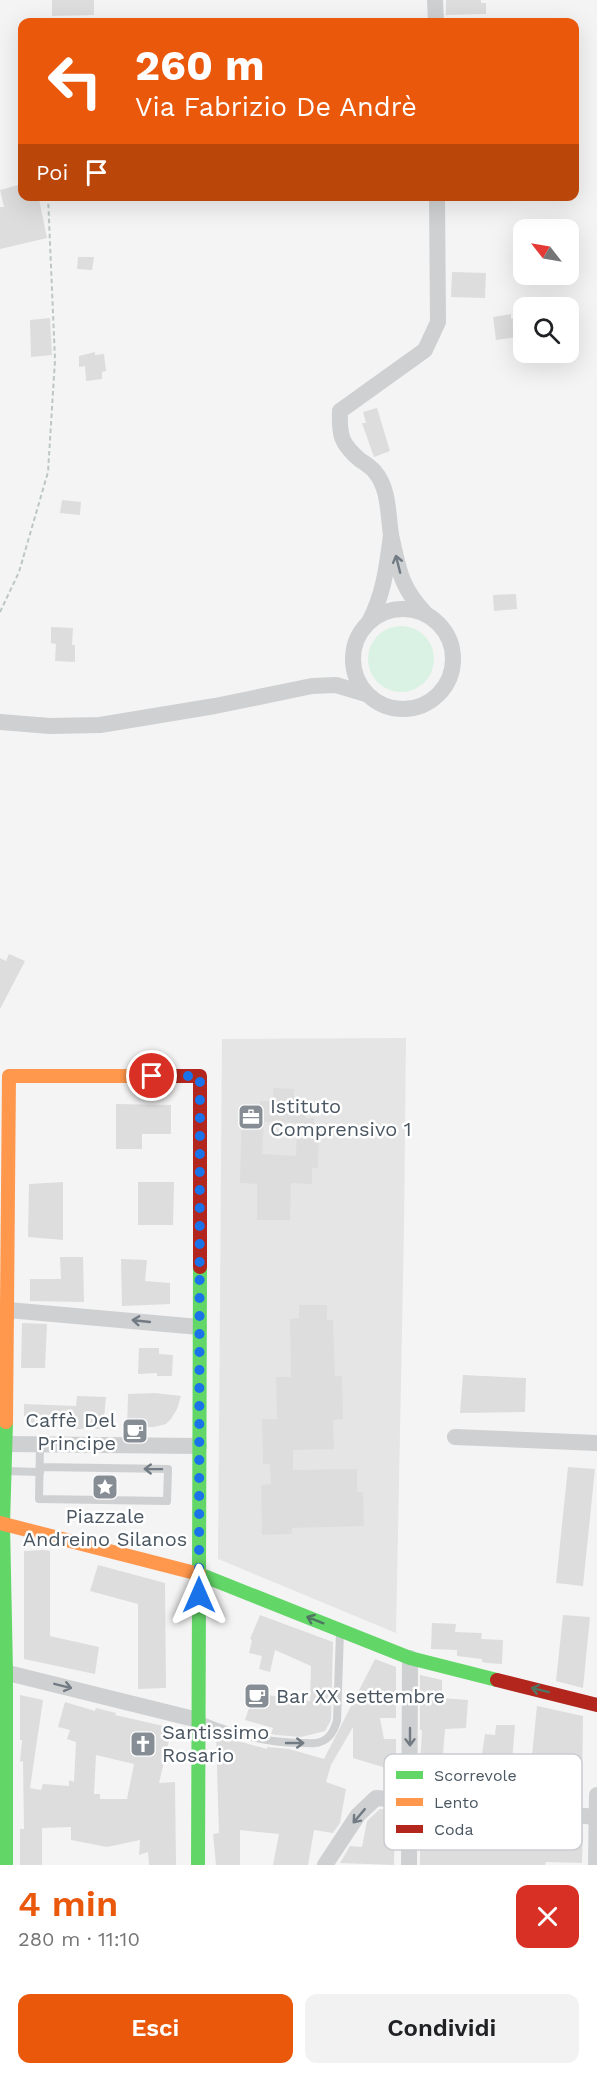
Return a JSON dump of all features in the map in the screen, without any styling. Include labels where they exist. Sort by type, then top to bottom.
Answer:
[{"type":"street","points":[[435,0],[436,18]]},
{"type":"street","points":[[426,614],[402,608],[389,610],[373,618],[361,630],[354,645],[352,663],[356,680],[366,694],[379,704],[396,709],[413,708],[429,702],[442,690],[448,680],[453,655],[445,631],[412,599],[402,582],[391,535],[384,487],[375,471],[352,453],[344,442],[339,429],[340,411],[425,350],[438,322],[437,201]]},
{"type":"street","points":[[367,624],[377,607],[384,584],[391,535]]},
{"type":"street","points":[[336,685],[352,663]]},
{"type":"street","points":[[0,722],[50,726],[100,725],[215,706],[312,686],[336,685],[366,694]]},
{"type":"street","points":[[6,1865],[2,1523],[8,1310],[4,1258],[9,1076],[200,1076],[198,1865]]},
{"type":"street","points":[[8,1310],[199,1327]]},
{"type":"street","points":[[455,1437],[597,1443]]},
{"type":"street","points":[[3,1444],[199,1446]]},
{"type":"street","points":[[2,1523],[199,1574],[411,1658],[597,1705]]},
{"type":"street","points":[[410,1754],[411,1658]]},
{"type":"street","points":[[3,1671],[198,1720]]},
{"type":"street","points":[[596,1865],[597,1795]]},
{"type":"street","points":[[325,1865],[358,1815],[376,1798],[384,1799]]},
{"type":"street","points":[[582,1816],[597,1817]]},
{"type":"street","points":[[409,1850],[409,1865]]},
{"type":"lane","points":[[5,1471],[40,1469],[168,1469],[167,1501],[39,1499],[40,1469],[40,1445]]},
{"type":"lane","points":[[198,1720],[277,1743],[319,1743],[327,1738],[334,1730],[337,1721],[340,1630]]},
{"type":"path","points":[[0,612],[19,573],[48,472],[55,360],[48,201]]},
{"type":"shaded area","points":[[406,1038],[396,1633],[218,1559],[222,1039]]},
{"type":"green space","points":[[394,626],[408,626],[420,631],[429,640],[434,659],[432,672],[425,683],[408,692],[394,692],[382,687],[373,678],[368,666],[368,652],[373,640],[382,631]]},
{"type":"building","points":[[52,0],[94,0],[94,15],[52,16]]},
{"type":"building","points":[[446,0],[481,0],[481,3],[486,3],[486,14],[446,15]]},
{"type":"building","points":[[18,185],[18,201],[39,201],[47,238],[0,249],[0,207],[4,207],[0,190]]},
{"type":"building","points":[[78,257],[94,257],[92,270],[77,269]]},
{"type":"building","points":[[452,272],[486,273],[485,298],[451,297]]},
{"type":"building","points":[[511,314],[513,338],[496,340],[493,317]]},
{"type":"building","points":[[50,318],[52,355],[31,357],[30,320]]},
{"type":"building","points":[[95,352],[95,355],[104,354],[106,371],[102,372],[102,379],[86,381],[85,366],[79,367],[79,356]]},
{"type":"building","points":[[377,408],[390,451],[374,457],[362,423],[366,423],[363,412]]},
{"type":"building","points":[[62,500],[81,502],[80,515],[60,513]]},
{"type":"building","points":[[516,594],[517,609],[494,611],[493,595]]},
{"type":"building","points":[[51,627],[73,628],[72,645],[75,645],[75,662],[55,661],[56,644],[51,643]]},
{"type":"building","points":[[9,954],[25,961],[0,1009],[0,958],[6,961]]},
{"type":"building","points":[[273,1088],[294,1089],[294,1103],[306,1104],[306,1118],[314,1118],[314,1123],[319,1123],[318,1168],[312,1168],[312,1184],[291,1183],[290,1220],[257,1220],[257,1184],[240,1183],[242,1107],[260,1107],[260,1101],[273,1101]],"holes":[[[264,1122],[297,1123],[296,1156],[262,1154]]]},
{"type":"building","points":[[116,1104],[171,1105],[171,1134],[142,1134],[142,1149],[116,1149]]},
{"type":"building","points":[[63,1182],[63,1240],[28,1237],[29,1184]]},
{"type":"building","points":[[138,1182],[174,1182],[173,1225],[138,1225]]},
{"type":"building","points":[[60,1257],[83,1257],[84,1302],[30,1301],[30,1279],[61,1279]]},
{"type":"building","points":[[121,1259],[147,1260],[145,1281],[170,1283],[170,1304],[122,1306]]},
{"type":"building","points":[[299,1305],[327,1305],[327,1320],[333,1320],[335,1376],[342,1376],[343,1419],[333,1420],[334,1449],[293,1450],[293,1470],[357,1469],[357,1492],[363,1492],[364,1526],[292,1528],[292,1534],[262,1535],[261,1485],[271,1484],[270,1464],[263,1464],[262,1419],[277,1419],[276,1377],[291,1377],[290,1319],[299,1318]]},
{"type":"building","points":[[22,1323],[47,1324],[45,1368],[21,1368]]},
{"type":"building","points":[[139,1348],[159,1348],[159,1354],[173,1355],[172,1376],[157,1376],[157,1373],[138,1374]]},
{"type":"building","points":[[463,1375],[526,1378],[525,1412],[460,1413]]},
{"type":"building","points":[[155,1393],[181,1396],[171,1419],[166,1424],[154,1427],[127,1427],[128,1394]]},
{"type":"building","points":[[77,1396],[106,1397],[103,1429],[75,1429],[76,1419],[52,1418],[52,1428],[27,1427],[24,1404],[76,1406]]},
{"type":"building","points":[[568,1467],[595,1469],[583,1586],[556,1583]]},
{"type":"building","points":[[24,1551],[50,1551],[50,1636],[99,1647],[95,1674],[24,1659]]},
{"type":"building","points":[[98,1565],[165,1583],[166,1688],[138,1689],[138,1604],[90,1591]]},
{"type":"building","points":[[260,1615],[333,1642],[331,1720],[325,1731],[301,1737],[277,1735],[271,1734],[273,1728],[245,1720],[254,1693],[310,1701],[311,1666],[275,1650],[270,1672],[259,1669],[262,1656],[249,1653],[252,1640],[250,1639]]},
{"type":"building","points":[[563,1615],[590,1617],[583,1688],[556,1681]]},
{"type":"building","points":[[432,1623],[456,1624],[455,1632],[482,1633],[481,1639],[503,1640],[502,1664],[457,1656],[457,1650],[431,1649]]},
{"type":"building","points":[[375,1659],[396,1667],[396,1718],[380,1718],[384,1739],[396,1739],[396,1754],[384,1754],[384,1767],[353,1758],[353,1727],[331,1765],[326,1782],[346,1789],[340,1823],[333,1833],[314,1830],[308,1865],[273,1865],[279,1834],[240,1830],[240,1865],[216,1865],[213,1834],[219,1833],[216,1735],[267,1749],[267,1747],[289,1749],[324,1759]]},
{"type":"building","points":[[420,1675],[442,1680],[442,1698],[468,1700],[466,1728],[445,1729],[443,1754],[421,1754],[422,1730],[420,1730]]},
{"type":"building","points":[[20,1695],[43,1700],[30,1788],[41,1790],[43,1784],[69,1786],[69,1780],[74,1782],[76,1742],[67,1739],[70,1730],[58,1727],[65,1702],[172,1728],[159,1783],[175,1782],[176,1865],[149,1865],[148,1852],[139,1855],[140,1840],[107,1847],[71,1840],[71,1827],[42,1828],[42,1865],[20,1865],[20,1829],[24,1829],[23,1761],[20,1762],[22,1740],[20,1740]],"holes":[[[96,1755],[134,1764],[127,1799],[100,1799],[100,1794],[94,1794]]]},
{"type":"building","points":[[537,1706],[583,1716],[582,1797],[582,1754],[532,1754]]},
{"type":"building","points":[[496,1725],[515,1725],[513,1754],[482,1754],[485,1734],[495,1735]]},
{"type":"building","points":[[380,1809],[384,1809],[384,1850],[394,1850],[394,1865],[340,1863],[350,1846],[362,1847],[367,1821]]},
{"type":"building","points":[[583,1826],[582,1863],[420,1865],[420,1850],[582,1850]]},
{"type":"traffic: fast","points":[[200,1267],[199,1574],[410,1658],[497,1680]]},
{"type":"traffic: fast","points":[[6,1422],[3,1524],[6,1865]]},
{"type":"traffic: fast","points":[[198,1865],[199,1595]]},
{"type":"traffic: slow","points":[[6,1422],[9,1076],[146,1076]]},
{"type":"traffic: slow","points":[[0,1523],[199,1574],[199,1595]]},
{"type":"traffic: jam","points":[[146,1076],[200,1076],[200,1267]]},
{"type":"traffic: jam","points":[[497,1680],[597,1705]]},
{"type":"place","name":"Istituto Comprensivo 1","points":[[251,1117]]},
{"type":"place","name":"Caffè Del Principe","points":[[135,1431]]},
{"type":"place","name":"Piazzale Andreino Silanos","points":[[105,1487]]},
{"type":"place","name":"Bar XX settembre","points":[[257,1696]]},
{"type":"place","name":"Santissimo Rosario","points":[[143,1744]]},
{"type":"route","points":[[152,1076],[200,1076],[199,1595]]}]
